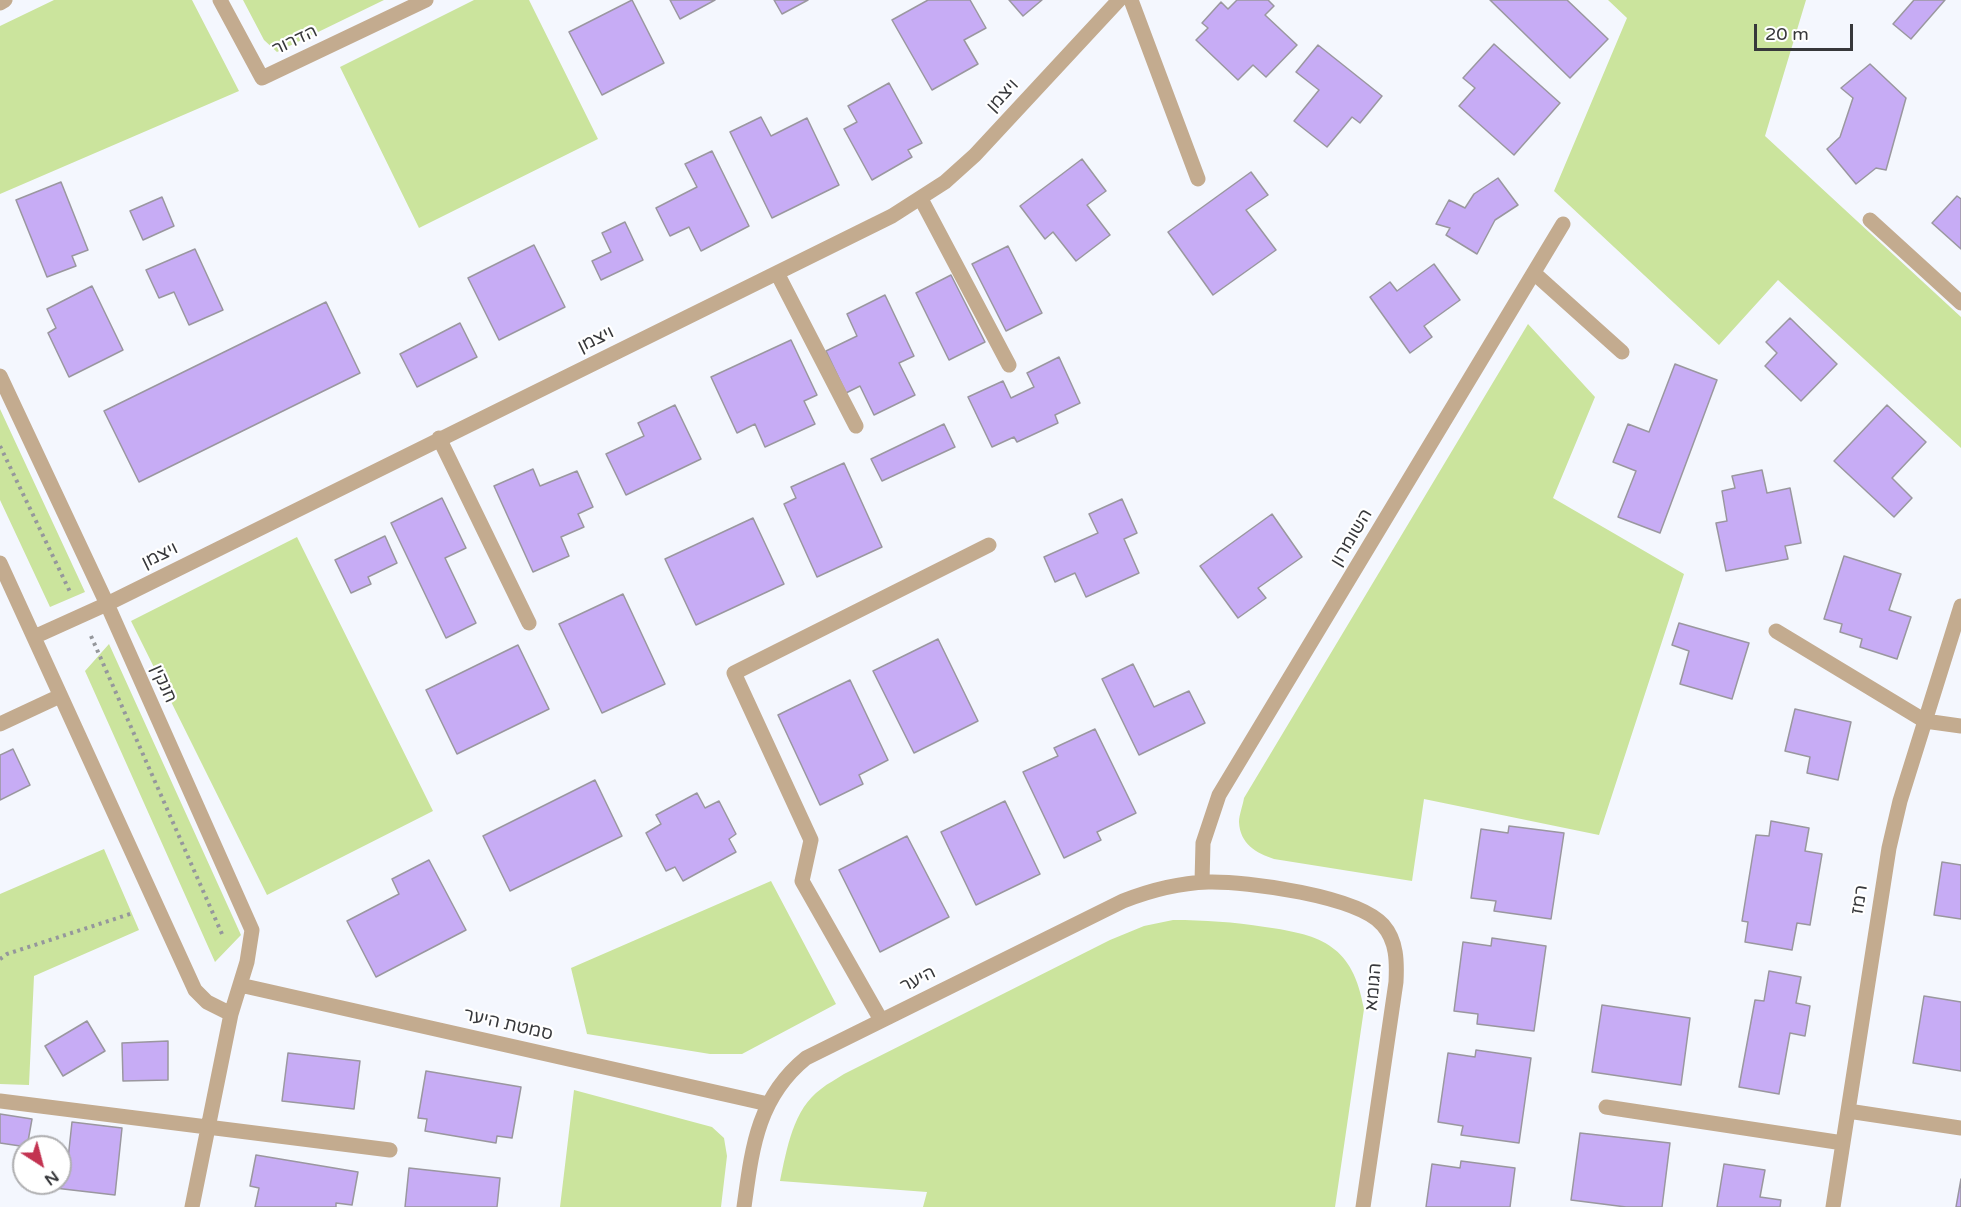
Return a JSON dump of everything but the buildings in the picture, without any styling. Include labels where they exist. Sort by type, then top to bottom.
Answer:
[{"type":"street","points":[[0,3],[5,0]]},
{"type":"street","name":"הדרור","points":[[220,0],[262,78],[426,0]]},
{"type":"street","name":"ויצמן","points":[[34,637],[107,604],[876,225],[921,199],[945,182],[980,150],[1119,0]]},
{"type":"street","points":[[1131,0],[1198,179]]},
{"type":"street","points":[[921,199],[1009,365]]},
{"type":"street","points":[[1870,220],[1961,303]]},
{"type":"street","name":"השומרון","points":[[1202,882],[1203,843],[1219,795],[1563,224]]},
{"type":"street","points":[[777,273],[856,426]]},
{"type":"street","points":[[1534,273],[1622,352]]},
{"type":"street","name":"חנקין","points":[[0,376],[107,604],[252,930],[247,962],[231,1014],[192,1207]]},
{"type":"street","points":[[440,438],[530,623]]},
{"type":"street","points":[[881,1020],[802,881],[811,840],[734,673],[989,544]]},
{"type":"street","points":[[0,563],[195,990],[207,1002],[231,1014]]},
{"type":"street","name":"רמז","points":[[1833,1207],[1889,848],[1900,801],[1961,606]]},
{"type":"street","points":[[1776,631],[1925,721],[1961,726]]},
{"type":"street","points":[[0,724],[60,696]]},
{"type":"street","name":"היער","points":[[744,1207],[754,1143],[768,1104],[780,1083],[806,1059],[1124,901],[1166,887],[1202,882]]},
{"type":"street","name":"הגומא","points":[[1202,882],[1248,885],[1336,900],[1368,913],[1383,925],[1390,935],[1397,963],[1396,982],[1363,1207]]},
{"type":"street","name":"סמטת היער","points":[[240,985],[768,1104]]},
{"type":"street","points":[[0,1101],[390,1150]]},
{"type":"street","points":[[1606,1107],[1843,1143]]},
{"type":"street","points":[[1848,1111],[1961,1128]]},
{"type":"path","points":[[0,446],[81,614],[222,934]]},
{"type":"path","points":[[0,959],[7,954],[157,905]]},
{"type":"green space","points":[[54,0],[192,0],[239,91],[0,194],[0,26]]},
{"type":"green space","points":[[243,0],[384,0],[277,52],[264,40]]},
{"type":"green space","points":[[474,0],[529,0],[598,139],[419,228],[340,67]]},
{"type":"green space","points":[[1608,0],[1806,0],[1765,136],[1961,317],[1961,448],[1778,280],[1719,345],[1554,191],[1627,18]]},
{"type":"green space","points":[[1528,324],[1595,397],[1553,498],[1684,574],[1599,835],[1424,799],[1412,881],[1274,859],[1261,854],[1246,842],[1240,830],[1239,819],[1244,798]]},
{"type":"green space","points":[[0,409],[85,592],[50,607],[0,500]]},
{"type":"green space","points":[[297,537],[433,811],[267,895],[131,621]]},
{"type":"green space","points":[[109,644],[241,935],[215,962],[85,671]]},
{"type":"green space","points":[[104,849],[139,930],[34,976],[29,1085],[0,1084],[0,894]]},
{"type":"green space","points":[[771,881],[836,1004],[742,1054],[710,1054],[587,1034],[571,968]]},
{"type":"green space","points":[[1173,920],[1242,924],[1303,934],[1332,947],[1343,957],[1352,971],[1364,1009],[1335,1207],[923,1207],[927,1192],[780,1181],[798,1118],[811,1097],[827,1085],[844,1074],[1110,940],[1144,926]]},
{"type":"green space","points":[[574,1090],[712,1127],[724,1138],[727,1156],[721,1207],[560,1207]]}]
